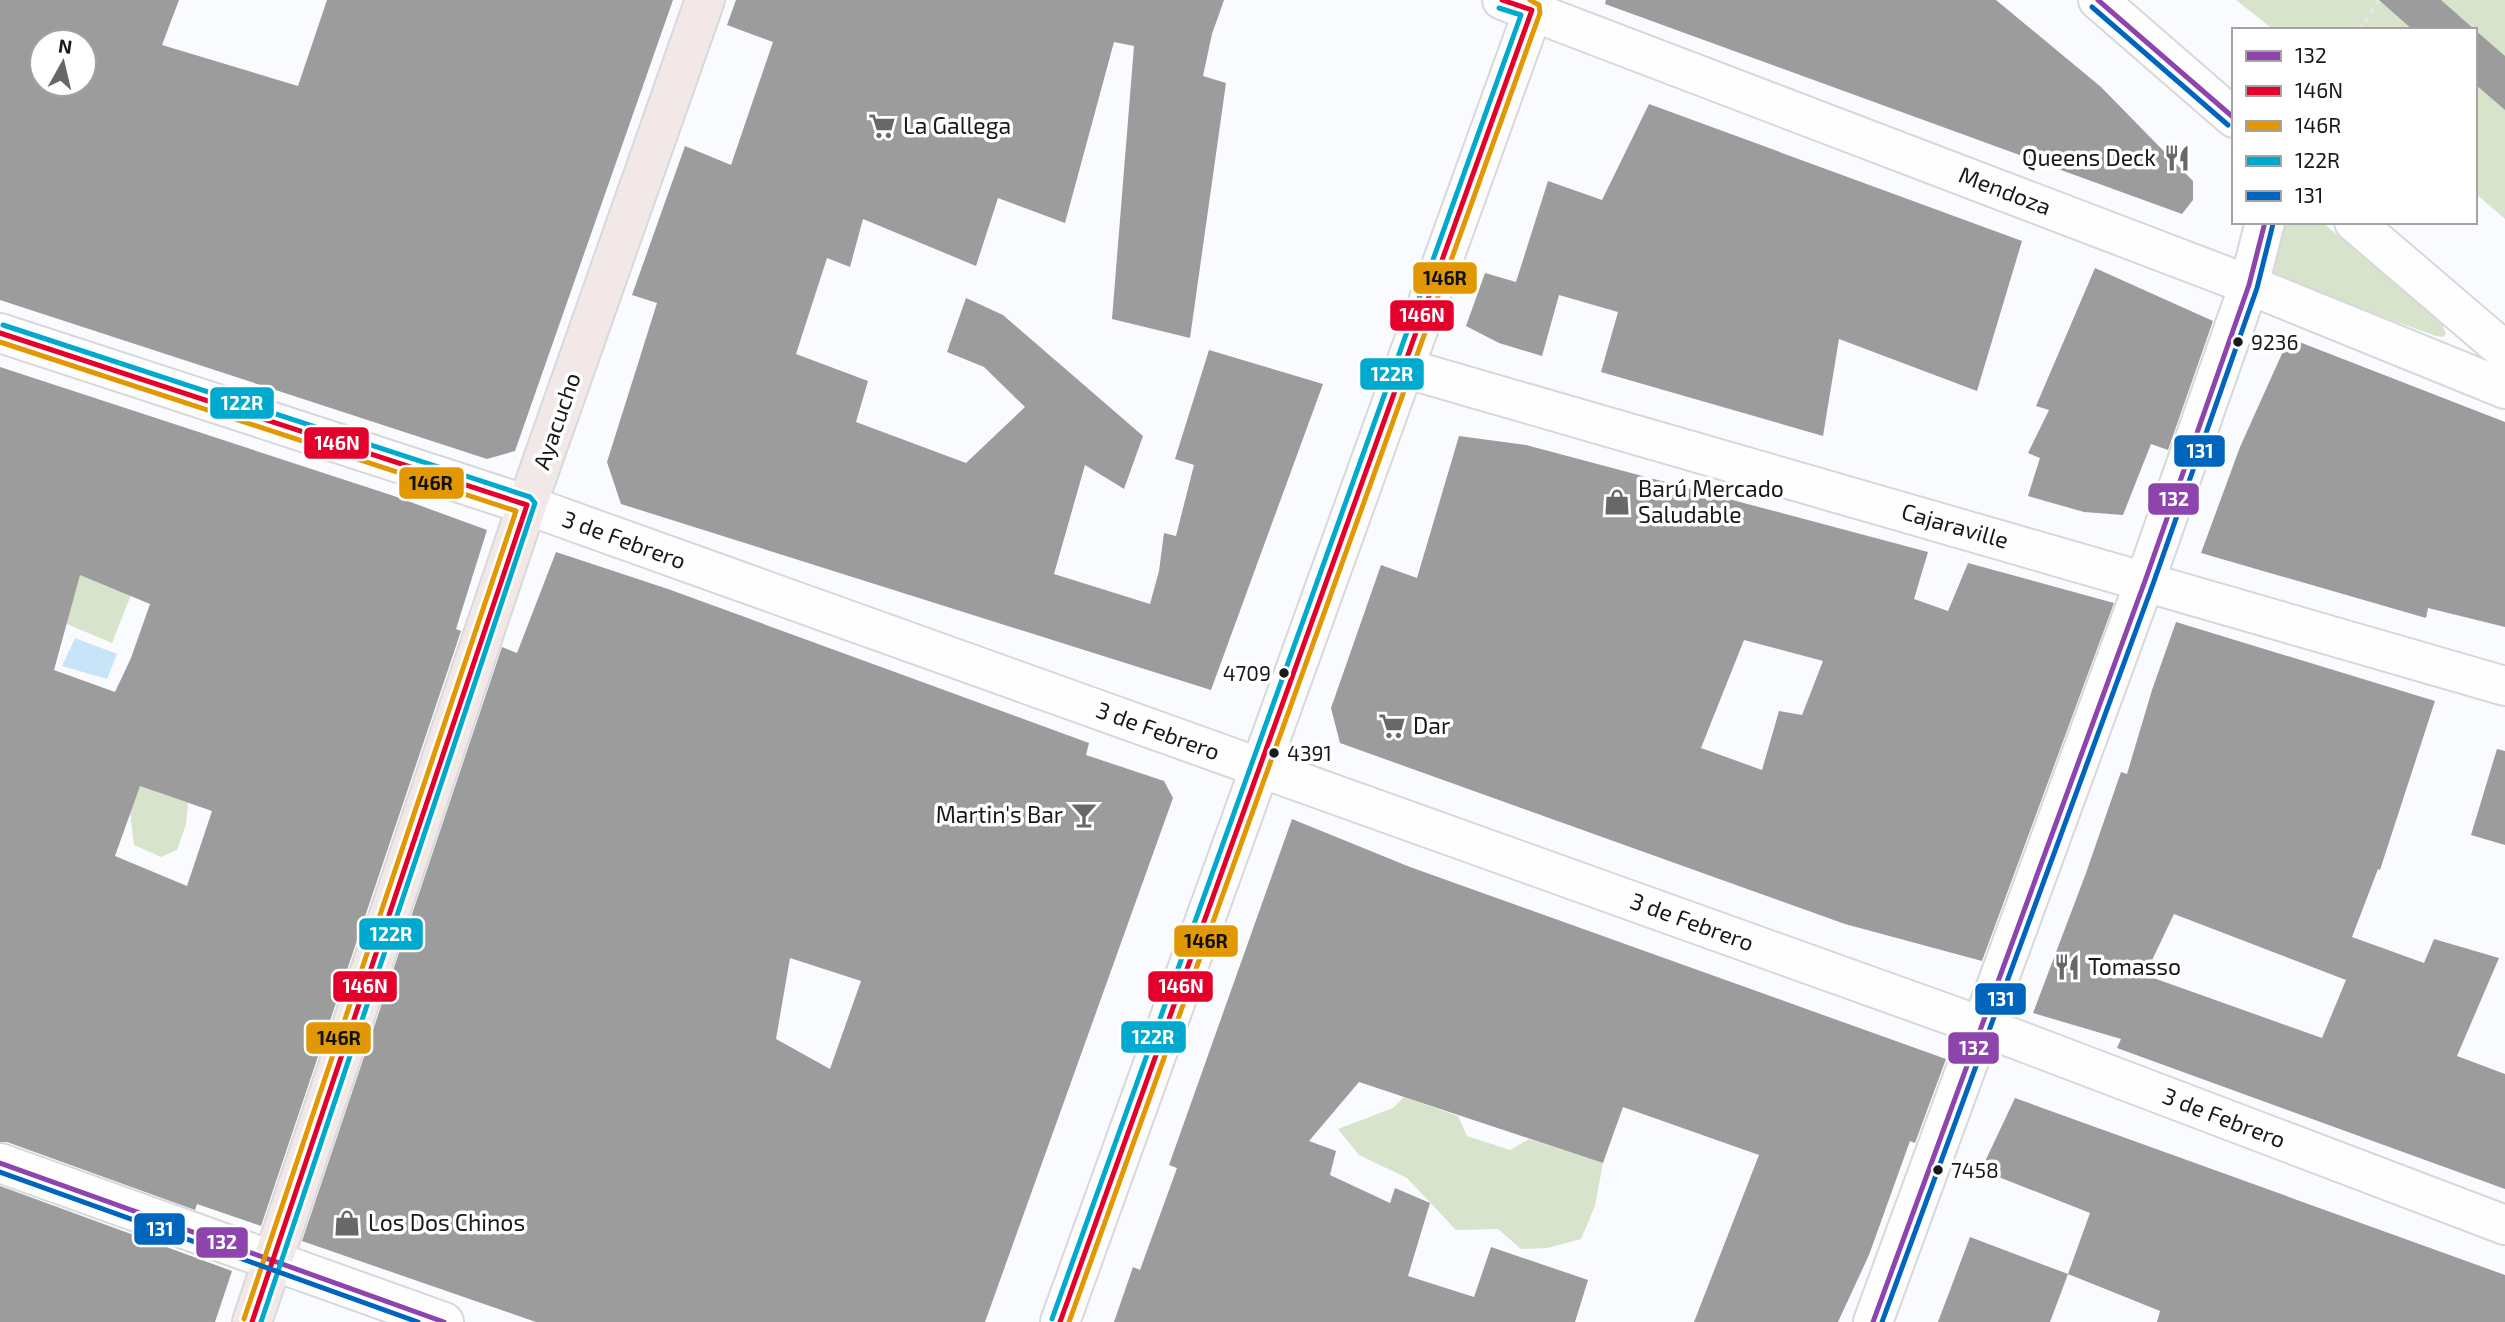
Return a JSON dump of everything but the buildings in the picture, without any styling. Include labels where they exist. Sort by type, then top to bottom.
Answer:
[{"type":"main road","name":"Ayacucho","points":[[253,1322],[527,505],[705,0]]},
{"type":"street","points":[[2098,0],[2232,116]]},
{"type":"street","points":[[1060,1322],[1404,368],[1524,3]]},
{"type":"street","name":"Mendoza","points":[[1524,3],[2249,285],[2505,389]]},
{"type":"street","points":[[1873,1322],[2146,581],[2249,285],[2264,224]]},
{"type":"street","points":[[2356,224],[2505,351]]},
{"type":"street","name":"3 de Febrero","points":[[0,333],[527,505],[1981,1026],[2505,1225]]},
{"type":"street","name":"Cajaraville","points":[[1404,368],[2505,686]]},
{"type":"street","points":[[0,1163],[444,1322]]},
{"type":"path","points":[[2361,28],[2379,0]]},
{"type":"green space","points":[[2236,0],[2505,0],[2505,219],[2477,195],[2477,28],[2271,28]]},
{"type":"green space","points":[[2279,224],[2324,224],[2442,322],[2446,334],[2443,337],[2436,336],[2272,277],[2268,267]]},
{"type":"green space","points":[[0,540],[131,595],[112,643],[0,596]]},
{"type":"green space","points":[[139,785],[188,803],[186,824],[177,850],[161,857],[134,845],[130,812]]},
{"type":"green space","points":[[1404,1097],[1458,1116],[1467,1136],[1510,1150],[1529,1139],[1603,1163],[1595,1206],[1581,1239],[1547,1248],[1521,1249],[1498,1229],[1456,1230],[1407,1178],[1359,1155],[1338,1129],[1393,1108]]},
{"type":"water","points":[[75,638],[117,654],[107,679],[62,666]]},
{"type":"transit line","name":"146N","points":[[1060,1322],[1532,10],[1502,0]]},
{"type":"transit line","name":"146R","points":[[1069,1322],[1540,13],[1539,5],[1530,0]]},
{"type":"transit line","name":"132","points":[[2098,0],[2232,116]]},
{"type":"transit line","name":"131","points":[[2092,7],[2228,125]]},
{"type":"transit line","name":"122R","points":[[1052,1319],[1521,15],[1499,8]]},
{"type":"transit line","name":"132","points":[[1873,1322],[2145,581],[2249,285],[2264,224]]},
{"type":"transit line","name":"131","points":[[1882,1322],[2153,584],[2257,288],[2273,224]]},
{"type":"transit line","name":"122R","points":[[3,325],[530,497],[535,503],[261,1322]]},
{"type":"transit line","name":"146N","points":[[0,333],[527,505],[252,1322]]},
{"type":"transit line","name":"146R","points":[[0,342],[516,511],[244,1319]]},
{"type":"transit line","name":"132","points":[[0,1163],[444,1322]]},
{"type":"transit line","name":"131","points":[[0,1172],[418,1322]]},
{"type":"place","name":"La Gallega","points":[[882,126]]},
{"type":"place","name":"Queens Deck","points":[[2177,158]]},
{"type":"place","name":"9236","points":[[2238,342]]},
{"type":"place","name":"Barú Mercado Saludable","points":[[1617,502]]},
{"type":"place","name":"4709","points":[[1284,673]]},
{"type":"place","name":"Dar","points":[[1392,726]]},
{"type":"place","name":"4391","points":[[1274,753]]},
{"type":"place","name":"Martin's Bar","points":[[1084,815]]},
{"type":"place","name":"Tomasso","points":[[2067,967]]},
{"type":"place","name":"7458","points":[[1938,1170]]},
{"type":"place","name":"Los Dos Chinos","points":[[347,1223]]}]
